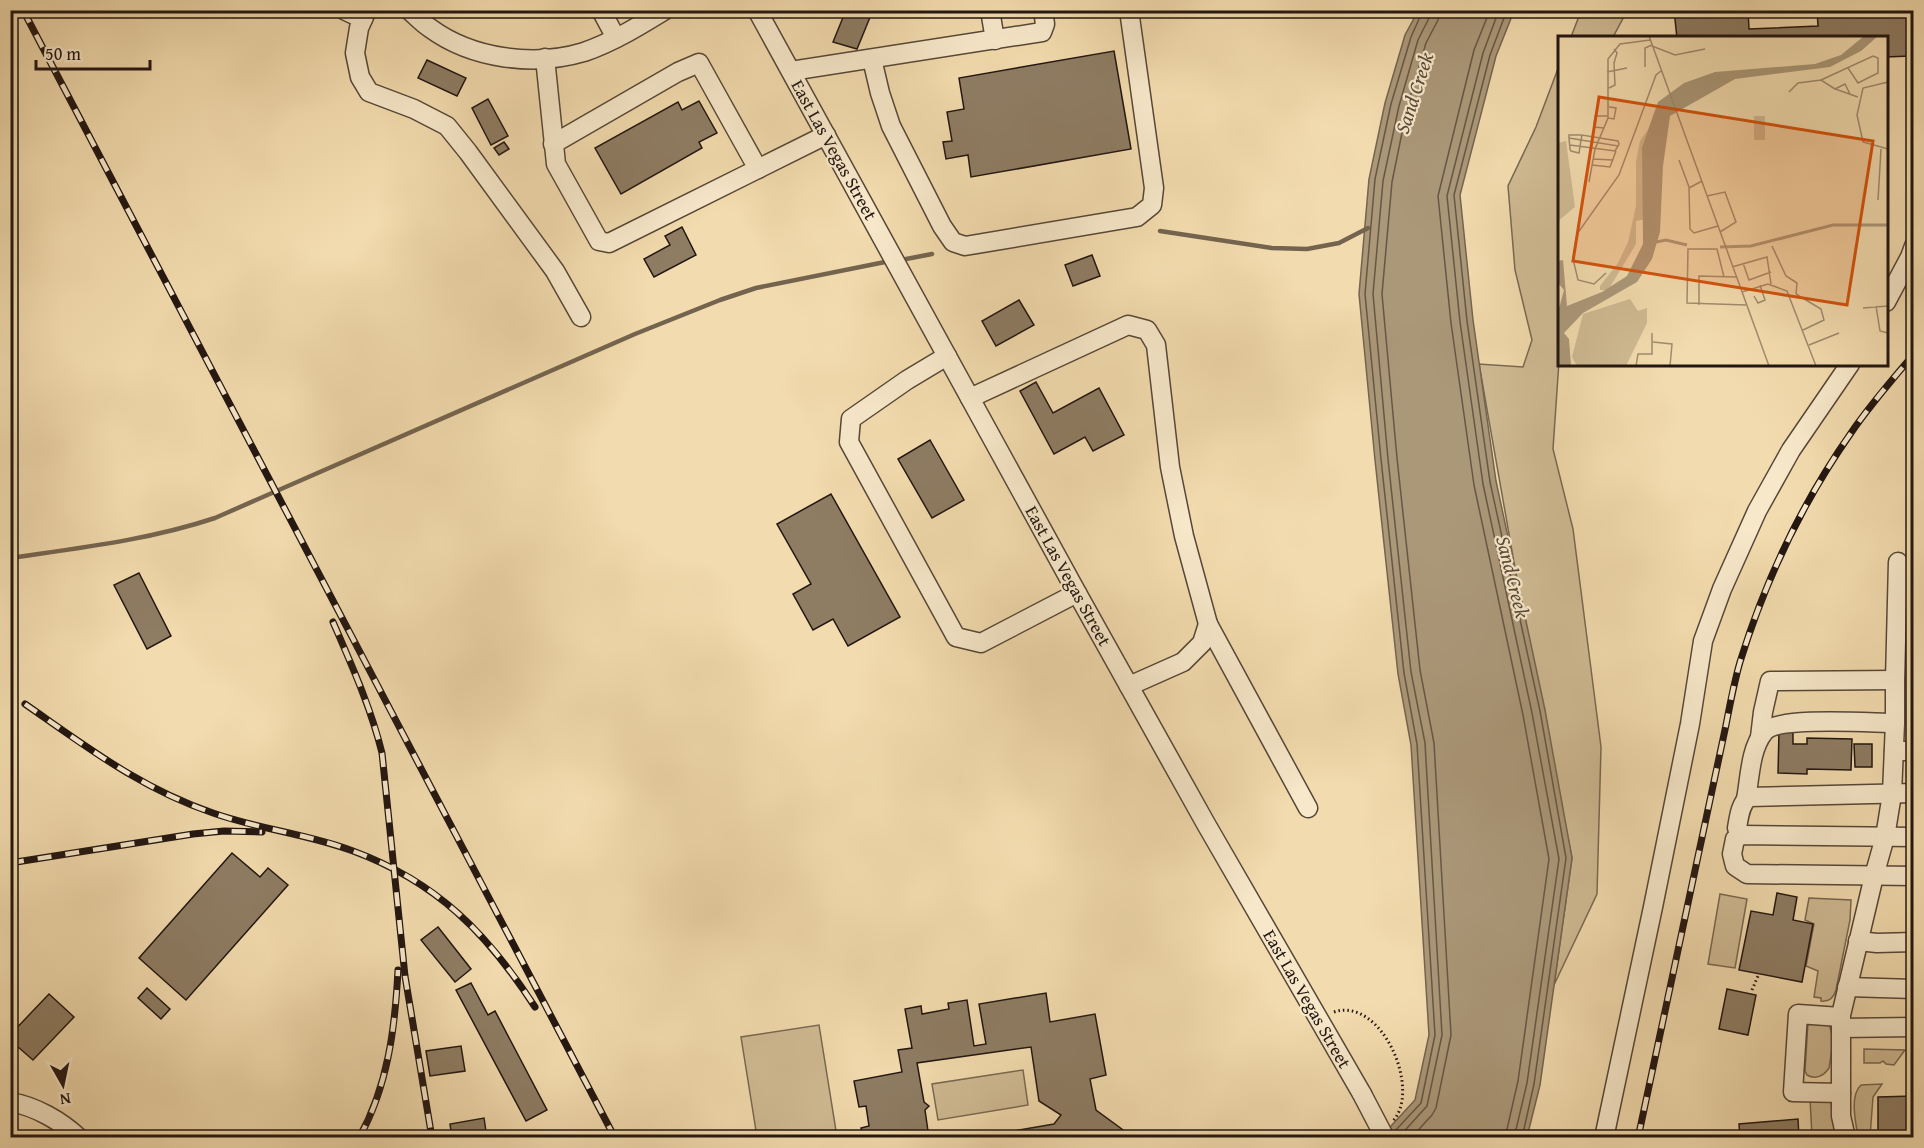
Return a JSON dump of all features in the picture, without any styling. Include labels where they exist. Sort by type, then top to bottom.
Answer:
[{"type":"street","points":[[344,10],[365,14],[359,28],[355,53],[360,77],[369,92],[414,109],[447,126],[555,271],[581,317]]},
{"type":"street","points":[[409,10],[430,28],[450,40],[473,50],[521,59],[583,52],[616,38],[665,10]]},
{"type":"street","points":[[601,10],[616,38]]},
{"type":"street","name":"East Las Vegas Street","points":[[757,10],[1129,686],[1362,1094],[1388,1130]]},
{"type":"street","points":[[990,10],[995,40]]},
{"type":"street","points":[[790,71],[1042,32],[1045,24],[1043,10]]},
{"type":"street","points":[[872,59],[891,126],[942,226],[953,242],[965,246],[1137,217],[1152,206],[1154,188],[1128,10]]},
{"type":"street","points":[[545,58],[556,164],[599,241],[609,243],[826,135]]},
{"type":"street","points":[[553,144],[678,72],[699,63],[758,169]]},
{"type":"street","points":[[1888,300],[1911,257],[1914,246]]},
{"type":"street","points":[[970,399],[1128,325],[1147,330],[1156,345],[1170,466],[1184,536],[1208,624],[1308,808]]},
{"type":"street","points":[[947,356],[851,419],[849,442],[956,637],[981,643],[1077,593]]},
{"type":"street","points":[[1604,1137],[1690,724],[1703,641],[1722,589],[1757,511],[1791,450],[1849,366]]},
{"type":"street","points":[[1846,1137],[1841,1116],[1840,1023],[1857,941],[1886,837],[1892,794],[1898,562]]},
{"type":"street","points":[[1129,686],[1183,662],[1202,644],[1208,624]]},
{"type":"street","points":[[1742,836],[1737,828],[1741,808],[1746,799],[1755,749],[1760,737],[1770,681],[1895,680]]},
{"type":"street","points":[[1760,737],[1773,726],[1791,722],[1895,723]]},
{"type":"street","points":[[1894,751],[1914,751]]},
{"type":"street","points":[[1746,799],[1755,796],[1914,793]]},
{"type":"street","points":[[1914,837],[1742,836],[1735,839],[1733,850],[1733,862],[1739,870],[1747,874],[1914,876]]},
{"type":"street","points":[[1857,941],[1914,942]]},
{"type":"street","points":[[1847,987],[1914,989]]},
{"type":"street","points":[[1841,1093],[1793,1092],[1798,1014],[1840,1023],[1914,1027]]},
{"type":"street","points":[[10,1102],[51,1118],[79,1137]]},
{"type":"path","points":[[1752,990],[1758,976]]},
{"type":"path","points":[[1332,1013],[1350,1010],[1366,1017],[1385,1036],[1396,1054],[1400,1068],[1402,1095],[1398,1115],[1388,1130]]},
{"type":"shaded area","points":[[1581,10],[1627,11],[1614,36],[1571,36]]},
{"type":"shaded area","points":[[1558,69],[1559,366],[1553,449],[1573,529],[1601,747],[1597,894],[1554,985],[1572,858],[1515,568],[1479,364],[1523,367],[1532,340],[1515,270],[1508,186],[1536,127]]},
{"type":"shaded area","points":[[1720,894],[1747,899],[1735,968],[1708,964]]},
{"type":"shaded area","points":[[1809,898],[1851,900],[1850,920],[1836,990],[1834,995],[1826,1001],[1814,997],[1818,971],[1806,966],[1814,924],[1805,920]]},
{"type":"shaded area","points":[[1808,1022],[1827,1022],[1831,1032],[1829,1068],[1825,1073],[1816,1077],[1807,1075],[1805,1071]]},
{"type":"shaded area","points":[[819,1025],[837,1137],[757,1137],[741,1037]]},
{"type":"shaded area","points":[[1864,1049],[1905,1050],[1894,1065],[1883,1061],[1864,1063]]},
{"type":"shaded area","points":[[1023,1070],[1028,1105],[938,1120],[932,1084]]},
{"type":"shaded area","points":[[1882,1084],[1873,1097],[1870,1137],[1858,1137],[1854,1110],[1857,1090],[1861,1085]]},
{"type":"shaded area","points":[[1810,1098],[1828,1099],[1831,1102],[1835,1137],[1812,1137]]},
{"type":"water","name":"Sand Creek","points":[[1418,11],[1514,11],[1496,56],[1460,195],[1473,320],[1496,481],[1545,710],[1572,858],[1540,1085],[1527,1137],[1380,1138],[1415,1100],[1429,1035],[1411,745],[1398,674],[1359,294],[1369,179],[1385,103],[1405,35]]},
{"type":"building","points":[[846,10],[873,10],[857,49],[833,42]]},
{"type":"building","points":[[1674,10],[1748,10],[1749,29],[1818,26],[1817,10],[1907,10],[1910,56],[1888,57],[1888,36],[1677,36]]},
{"type":"building","points":[[1114,51],[1131,149],[971,177],[968,155],[946,159],[943,142],[952,141],[947,112],[964,109],[959,78]]},
{"type":"building","points":[[427,60],[466,78],[457,96],[418,78]]},
{"type":"building","points":[[488,99],[508,136],[491,145],[472,108]]},
{"type":"building","points":[[699,101],[717,133],[699,142],[702,148],[621,194],[595,148],[678,102],[682,110]]},
{"type":"building","points":[[504,142],[509,149],[499,155],[494,148]]},
{"type":"building","points":[[682,227],[696,255],[654,277],[644,259],[670,245],[665,236]]},
{"type":"building","points":[[1092,255],[1100,276],[1073,286],[1065,265]]},
{"type":"building","points":[[1019,300],[1034,325],[996,346],[982,321]]},
{"type":"building","points":[[1036,382],[1053,413],[1099,388],[1124,435],[1093,451],[1085,437],[1054,454],[1020,391]]},
{"type":"building","points":[[930,440],[964,500],[932,518],[898,459]]},
{"type":"building","points":[[831,494],[900,617],[848,646],[833,619],[813,630],[793,594],[811,584],[777,524]]},
{"type":"building","points":[[139,573],[171,636],[147,649],[114,585]]},
{"type":"building","points":[[1779,732],[1793,732],[1793,744],[1807,744],[1807,738],[1852,739],[1851,770],[1807,769],[1807,774],[1778,773]]},
{"type":"building","points":[[1854,744],[1872,744],[1872,767],[1855,767]]},
{"type":"building","points":[[232,853],[260,877],[268,868],[288,885],[186,1000],[139,958]]},
{"type":"building","points":[[1777,893],[1797,897],[1793,920],[1813,924],[1802,982],[1739,970],[1751,911],[1773,915]]},
{"type":"building","points":[[438,927],[471,969],[455,982],[421,940]]},
{"type":"building","points":[[471,983],[488,1015],[495,1011],[547,1110],[526,1121],[456,990]]},
{"type":"building","points":[[147,988],[170,1009],[161,1019],[138,998]]},
{"type":"building","points":[[1727,989],[1756,995],[1748,1035],[1719,1029]]},
{"type":"building","points":[[1046,993],[1050,1022],[1095,1014],[1106,1075],[1090,1079],[1096,1110],[1134,1138],[972,1138],[1054,1124],[1061,1115],[1039,1101],[1031,1047],[917,1063],[924,1102],[929,1106],[925,1110],[929,1138],[863,1138],[861,1128],[869,1126],[866,1106],[859,1107],[854,1081],[902,1072],[898,1050],[912,1048],[905,1009],[921,1006],[922,1014],[949,1009],[948,1003],[967,1000],[974,1046],[986,1044],[979,1004]]},
{"type":"building","points":[[49,994],[74,1017],[33,1060],[10,1040],[10,1035]]},
{"type":"building","points":[[461,1046],[465,1071],[430,1076],[426,1051]]},
{"type":"building","points":[[1914,1096],[1914,1138],[1878,1138],[1878,1097]]},
{"type":"building","points":[[484,1118],[487,1138],[452,1138],[450,1124]]},
{"type":"building","points":[[1798,1119],[1799,1138],[1740,1138],[1739,1124]]},
{"type":"waterway","points":[[1160,231],[1272,248],[1307,249],[1339,243],[1368,228]]},
{"type":"waterway","points":[[901,260],[932,254]]},
{"type":"waterway","points":[[10,558],[139,538],[215,518],[635,334],[720,300],[756,288],[890,261]]},
{"type":"railway","points":[[23,10],[615,1138]]},
{"type":"railway","points":[[1638,1138],[1734,686],[1750,632],[1786,543],[1816,487],[1858,423],[1914,354]]},
{"type":"railway","points":[[333,622],[367,703],[382,753],[405,976],[432,1138]]},
{"type":"railway","points":[[25,704],[115,765],[187,803],[230,819],[336,845],[410,878],[435,894],[478,933],[517,980],[535,1007]]},
{"type":"railway","points":[[10,863],[193,834],[224,831],[262,832]]},
{"type":"railway","points":[[359,1138],[377,1098],[388,1056],[395,1013],[398,970]]}]
